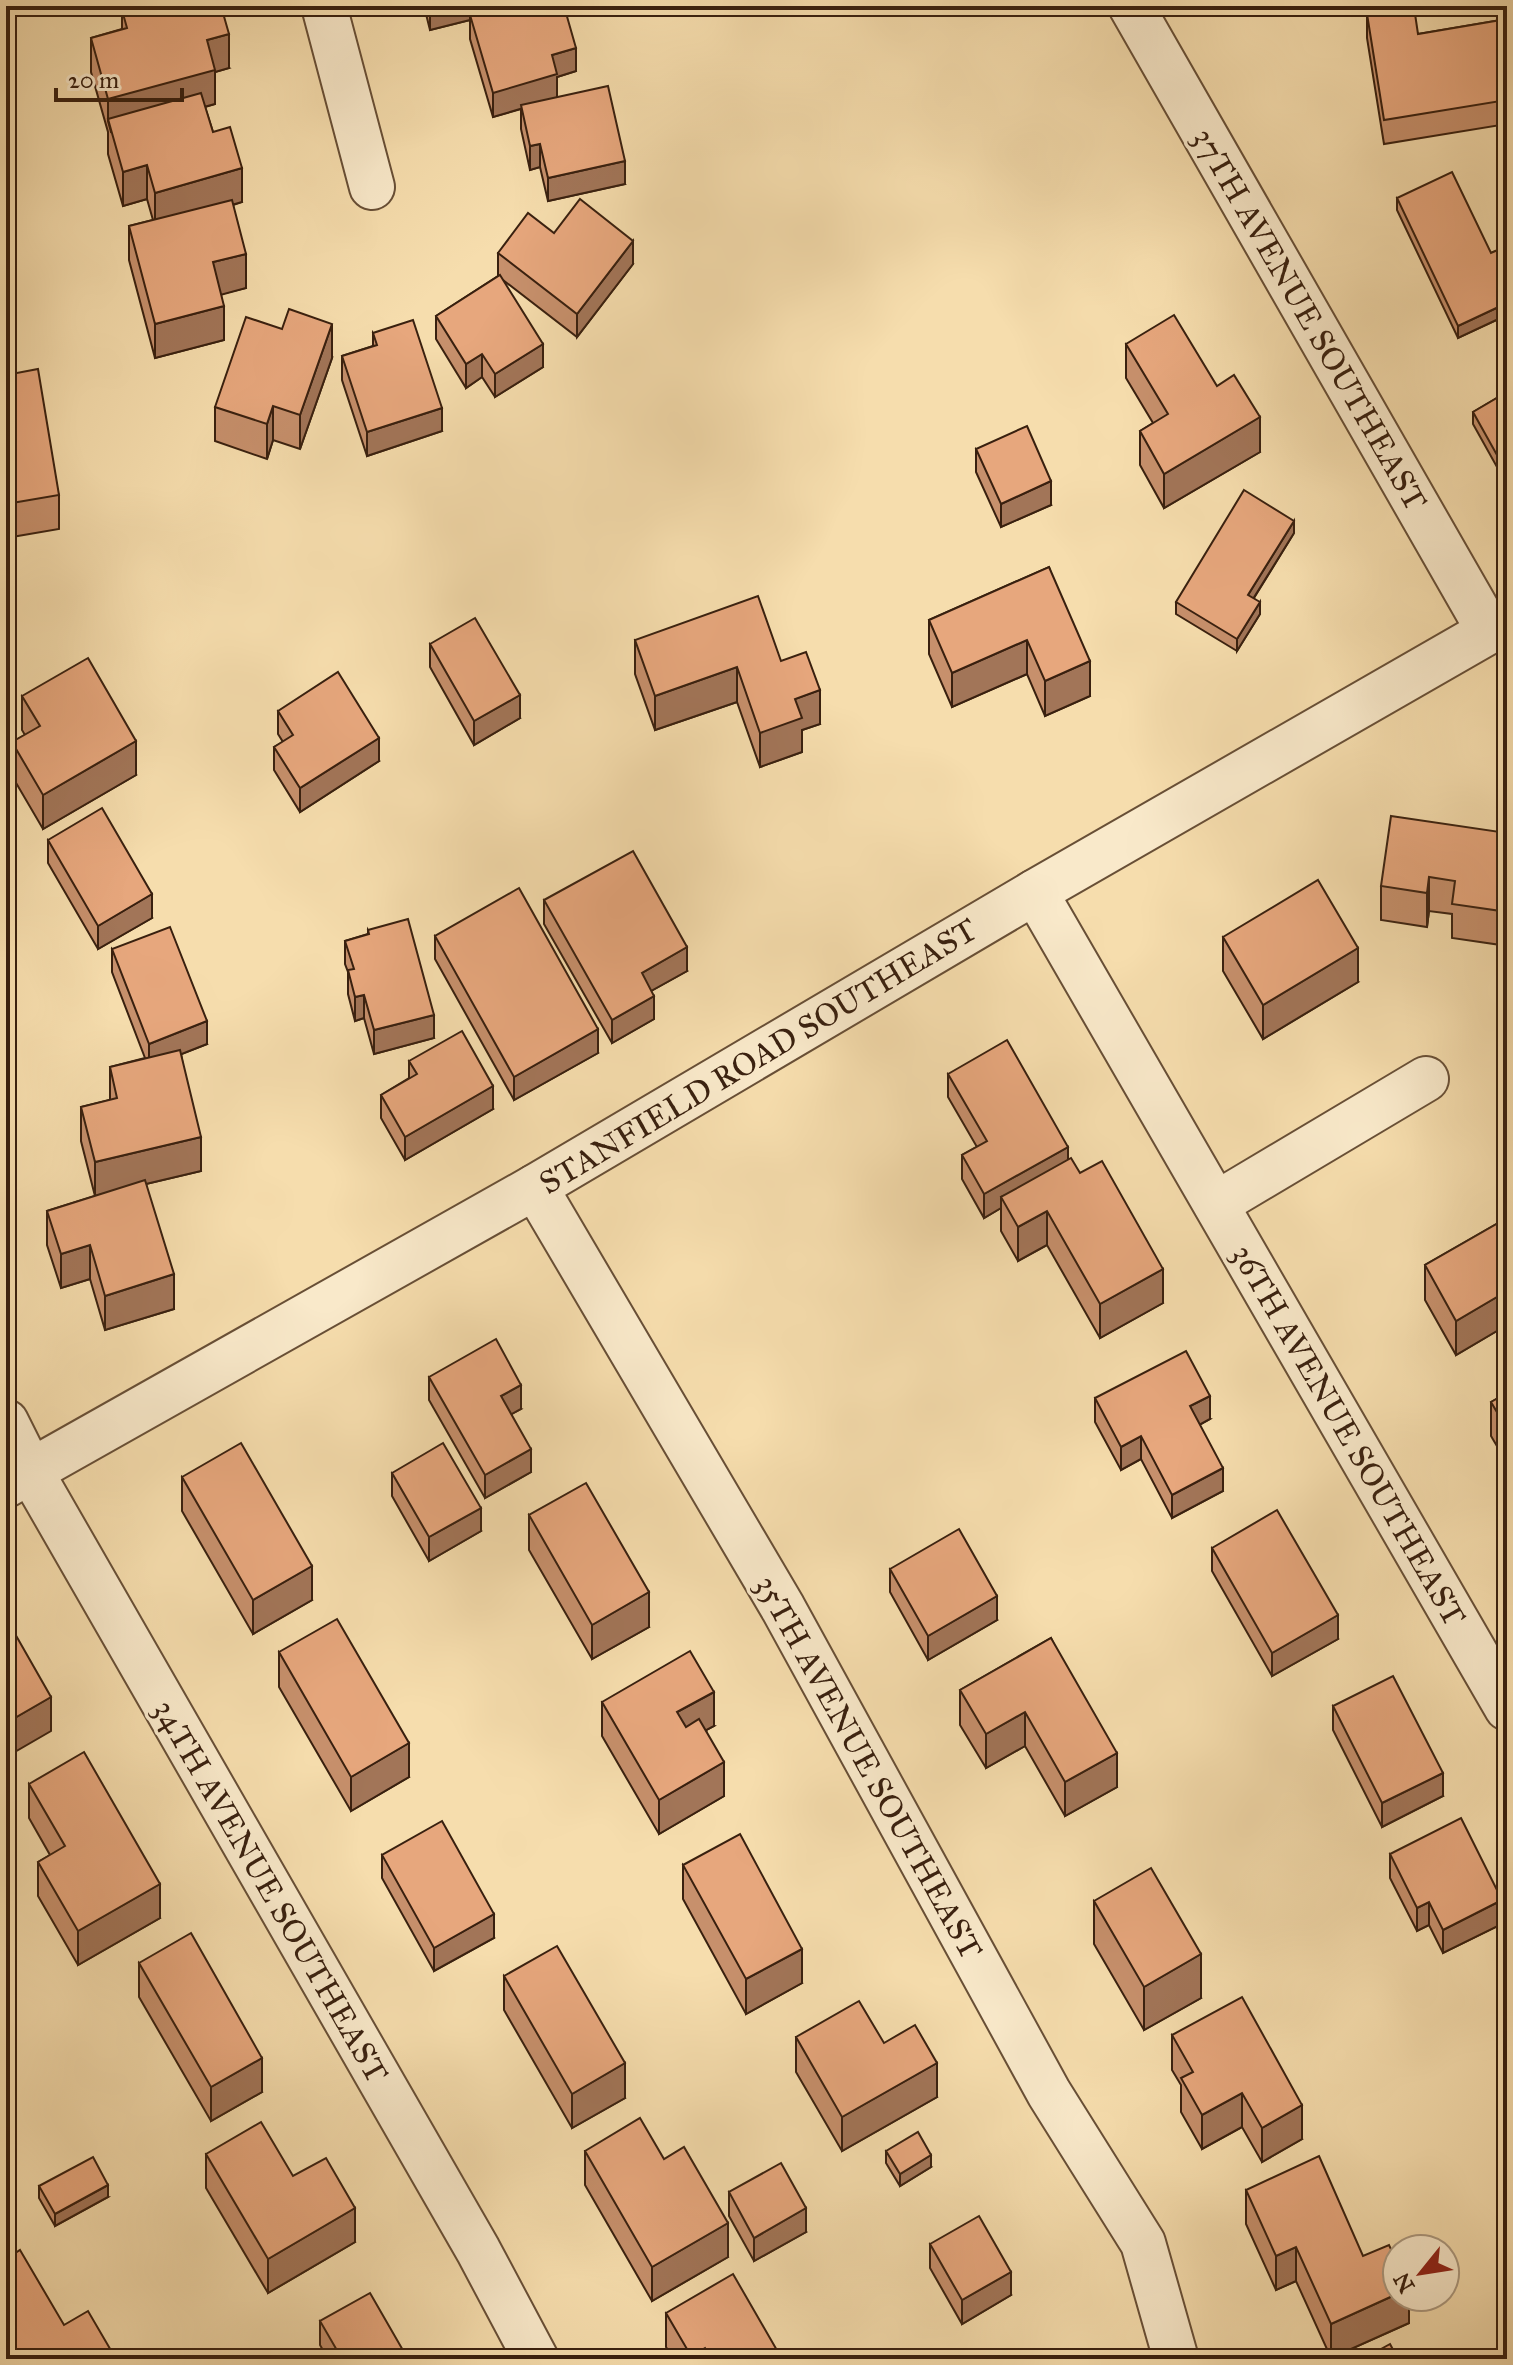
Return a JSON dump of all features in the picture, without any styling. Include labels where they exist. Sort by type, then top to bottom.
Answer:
[{"type":"street","points":[[324,6],[372,187]]},
{"type":"street","name":"37TH AVENUE SOUTHEAST","points":[[1131,6],[1498,626]]},
{"type":"street","name":"STANFIELD ROAD SOUTHEAST","points":[[18,1478],[535,1187],[1035,892],[1498,626]]},
{"type":"street","name":"36TH AVENUE SOUTHEAST","points":[[1035,892],[1507,1708]]},
{"type":"street","points":[[1216,1204],[1426,1079]]},
{"type":"street","name":"35TH AVENUE SOUTHEAST","points":[[535,1187],[783,1608],[1049,2093],[1143,2243],[1176,2359]]},
{"type":"street","name":"34TH AVENUE SOUTHEAST","points":[[6,1422],[18,1478],[462,2222],[536,2359]]},
{"type":"building","points":[[135,6],[221,6],[229,34],[207,40],[215,70],[108,99],[91,38],[127,28],[122,10]]},
{"type":"building","points":[[502,6],[564,6],[576,48],[552,55],[557,74],[493,93],[470,15]]},
{"type":"building","points":[[1414,7],[1418,34],[1507,19],[1507,100],[1384,120],[1367,14]]},
{"type":"building","points":[[608,86],[625,161],[548,178],[540,144],[530,146],[521,105]]},
{"type":"building","points":[[201,93],[213,132],[230,127],[242,168],[155,193],[147,165],[123,172],[108,119]]},
{"type":"building","points":[[1452,172],[1491,253],[1507,246],[1507,303],[1458,326],[1397,198]]},
{"type":"building","points":[[580,199],[633,241],[577,314],[498,253],[528,213],[554,233]]},
{"type":"building","points":[[232,200],[246,254],[213,262],[224,306],[155,324],[129,226]]},
{"type":"building","points":[[500,275],[543,344],[495,374],[482,354],[466,364],[436,316]]},
{"type":"building","points":[[289,309],[332,324],[300,415],[273,406],[267,424],[215,407],[246,317],[282,329]]},
{"type":"building","points":[[1174,315],[1217,386],[1234,375],[1260,417],[1164,474],[1140,431],[1168,414],[1126,344]]},
{"type":"building","points":[[413,320],[442,408],[367,432],[342,356],[377,345],[373,333]]},
{"type":"building","points":[[38,369],[59,495],[6,504],[6,375]]},
{"type":"building","points":[[1507,392],[1507,473],[1473,412]]},
{"type":"building","points":[[1027,426],[1051,481],[1001,504],[976,449]]},
{"type":"building","points":[[1244,490],[1294,521],[1248,595],[1260,602],[1237,639],[1176,602]]},
{"type":"building","points":[[1049,567],[1090,661],[1045,681],[1027,640],[952,673],[929,620]]},
{"type":"building","points":[[758,596],[781,661],[806,652],[820,690],[795,699],[802,718],[760,733],[737,667],[655,696],[635,640]]},
{"type":"building","points":[[475,618],[520,695],[474,721],[430,644]]},
{"type":"building","points":[[88,658],[136,741],[43,795],[12,742],[40,726],[22,696]]},
{"type":"building","points":[[338,672],[379,738],[300,788],[274,747],[293,735],[278,711]]},
{"type":"building","points":[[102,808],[152,894],[98,926],[48,840]]},
{"type":"building","points":[[1391,816],[1507,833],[1507,870],[1501,911],[1452,904],[1455,881],[1429,877],[1427,893],[1381,886]]},
{"type":"building","points":[[633,851],[687,947],[642,973],[654,996],[612,1020],[544,900]]},
{"type":"building","points":[[1318,880],[1358,948],[1263,1005],[1223,937]]},
{"type":"building","points":[[519,888],[598,1029],[514,1077],[435,936]]},
{"type":"building","points":[[408,919],[434,1015],[374,1030],[364,995],[355,997],[348,970],[354,969],[345,941],[369,934],[368,930]]},
{"type":"building","points":[[170,927],[207,1021],[149,1044],[112,949]]},
{"type":"building","points":[[462,1031],[493,1086],[405,1137],[381,1095],[417,1074],[409,1061]]},
{"type":"building","points":[[1007,1040],[1068,1147],[984,1194],[962,1155],[987,1141],[948,1074]]},
{"type":"building","points":[[180,1050],[201,1137],[95,1162],[81,1107],[117,1098],[110,1067]]},
{"type":"building","points":[[1071,1158],[1080,1173],[1102,1161],[1163,1269],[1100,1304],[1047,1211],[1018,1227],[1001,1197]]},
{"type":"building","points":[[145,1180],[174,1274],[105,1296],[90,1245],[61,1254],[47,1211]]},
{"type":"building","points":[[1507,1218],[1507,1291],[1456,1321],[1425,1265]]},
{"type":"building","points":[[496,1339],[521,1385],[501,1396],[531,1449],[485,1475],[429,1377]]},
{"type":"building","points":[[1186,1351],[1210,1396],[1190,1406],[1223,1468],[1172,1495],[1141,1436],[1121,1447],[1095,1398]]},
{"type":"building","points":[[1507,1393],[1507,1429],[1491,1402]]},
{"type":"building","points":[[241,1443],[312,1566],[253,1600],[182,1477]]},
{"type":"building","points":[[443,1443],[481,1508],[429,1537],[392,1473]]},
{"type":"building","points":[[586,1483],[649,1592],[592,1625],[529,1515]]},
{"type":"building","points":[[1277,1510],[1338,1615],[1272,1653],[1212,1548]]},
{"type":"building","points":[[959,1529],[997,1596],[928,1636],[890,1569]]},
{"type":"building","points":[[6,1618],[51,1697],[6,1723]]},
{"type":"building","points":[[337,1619],[409,1743],[351,1777],[279,1652]]},
{"type":"building","points":[[1051,1638],[1117,1753],[1065,1782],[1025,1712],[986,1734],[960,1690]]},
{"type":"building","points":[[690,1651],[714,1692],[677,1712],[686,1727],[699,1719],[724,1762],[659,1800],[602,1702]]},
{"type":"building","points":[[1393,1676],[1443,1773],[1382,1803],[1333,1706]]},
{"type":"building","points":[[84,1752],[160,1884],[78,1931],[38,1862],[65,1846],[29,1784]]},
{"type":"building","points":[[1461,1818],[1502,1900],[1443,1930],[1429,1902],[1417,1908],[1390,1854]]},
{"type":"building","points":[[442,1821],[494,1914],[434,1948],[382,1855]]},
{"type":"building","points":[[740,1834],[802,1949],[746,1979],[683,1865]]},
{"type":"building","points":[[1151,1868],[1201,1954],[1144,1987],[1094,1901]]},
{"type":"building","points":[[191,1933],[262,2058],[211,2087],[139,1963]]},
{"type":"building","points":[[557,1946],[625,2063],[572,2094],[504,1976]]},
{"type":"building","points":[[1242,1997],[1302,2105],[1262,2128],[1242,2093],[1202,2115],[1181,2078],[1193,2072],[1172,2035]]},
{"type":"building","points":[[859,2001],[884,2043],[915,2025],[937,2063],[842,2117],[796,2037]]},
{"type":"building","points":[[640,2118],[664,2159],[684,2147],[728,2223],[652,2267],[585,2151]]},
{"type":"building","points":[[261,2122],[293,2176],[326,2158],[355,2208],[268,2259],[206,2154]]},
{"type":"building","points":[[918,2132],[931,2155],[900,2174],[886,2151]]},
{"type":"building","points":[[1319,2156],[1363,2256],[1381,2248],[1381,2301],[1331,2324],[1296,2247],[1276,2256],[1246,2190]]},
{"type":"building","points":[[93,2157],[108,2185],[55,2214],[39,2186]]},
{"type":"building","points":[[781,2163],[806,2208],[754,2238],[729,2192]]},
{"type":"building","points":[[979,2216],[1011,2272],[962,2300],[930,2244]]},
{"type":"building","points":[[20,2250],[64,2325],[88,2311],[116,2359],[16,2359],[6,2342],[6,2259]]},
{"type":"building","points":[[733,2274],[782,2359],[711,2359],[705,2348],[691,2356],[666,2313]]},
{"type":"building","points":[[370,2293],[408,2359],[342,2359],[320,2321]]},
{"type":"building","points":[[1390,2344],[1398,2359],[1363,2359]]}]
